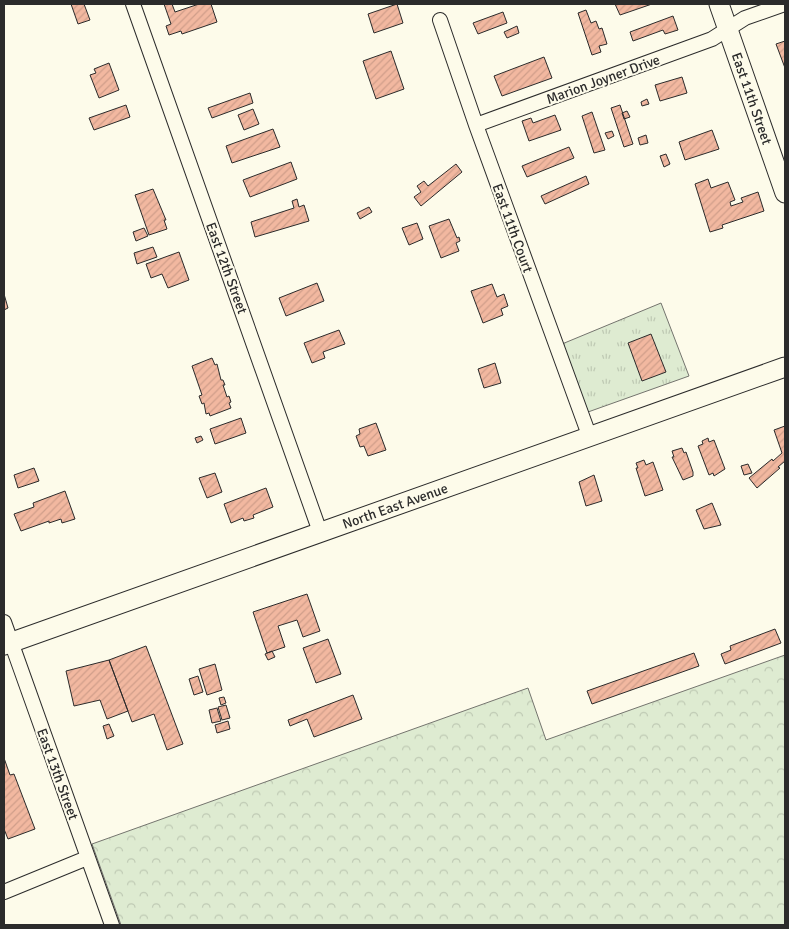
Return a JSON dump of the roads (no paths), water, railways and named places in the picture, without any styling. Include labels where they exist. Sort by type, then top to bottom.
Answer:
[{"type":"main road","name":"East 11th Street","points":[[720,4],[785,193]]},
{"type":"main road","name":"North East Avenue","points":[[7,644],[785,366]]},
{"type":"street","name":"East 12th Street","points":[[133,4],[320,532]]},
{"type":"street","name":"Marion Joyner Drive","points":[[476,125],[712,39],[745,18],[785,4]]},
{"type":"street","name":"East 11th Court","points":[[440,20],[476,125],[589,435]]},
{"type":"street","name":"East 13th Street","points":[[4,622],[7,644],[112,925]]},
{"type":"street","points":[[4,892],[87,858]]}]
